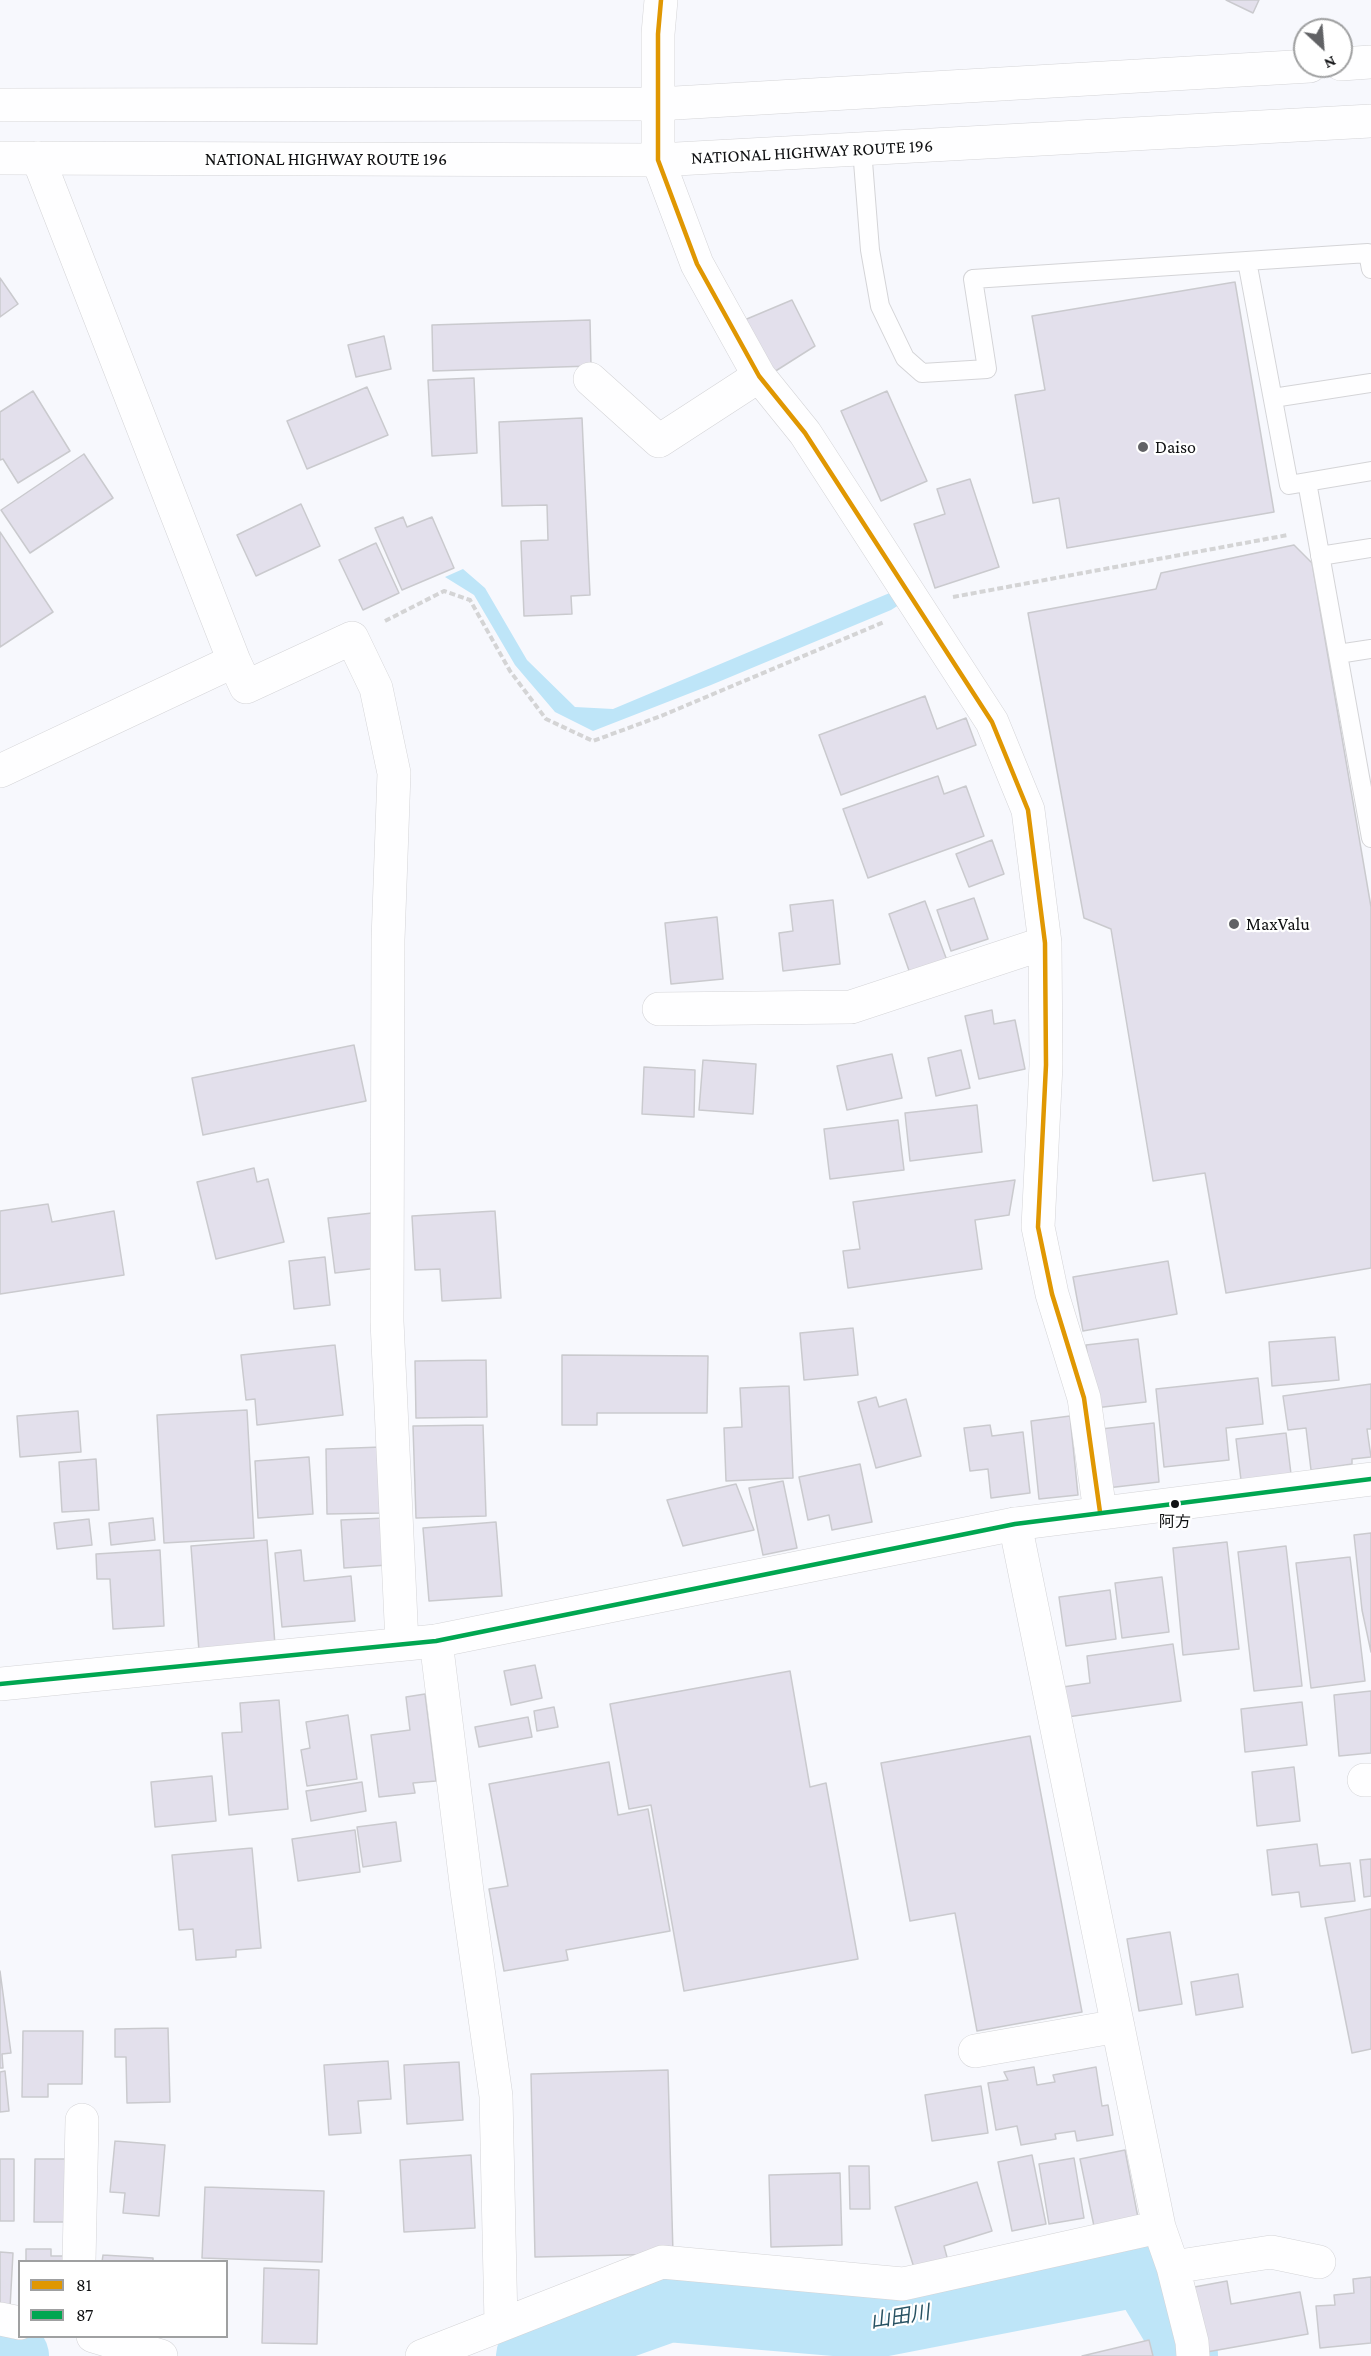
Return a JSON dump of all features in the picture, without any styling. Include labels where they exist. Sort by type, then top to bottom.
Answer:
[{"type":"main road","points":[[661,0],[657,34],[658,160],[697,264],[759,376],[805,433],[993,722],[1028,810],[1044,943],[1046,1065],[1038,1227],[1052,1294],[1084,1398],[1100,1512]]},
{"type":"main road","points":[[1353,63],[1371,62]]},
{"type":"main road","points":[[0,105],[658,104],[1293,67]]},
{"type":"main road","name":"NATIONAL HIGHWAY ROUTE 196","points":[[0,158],[658,160],[1371,121]]},
{"type":"main road","points":[[38,158],[234,662],[246,687],[352,638],[376,687],[394,773],[388,940],[387,1321],[402,1643]]},
{"type":"main road","points":[[590,379],[659,441],[759,376]]},
{"type":"main road","points":[[0,771],[234,662]]},
{"type":"main road","points":[[659,1009],[851,1007],[1044,943]]},
{"type":"main road","points":[[0,1684],[436,1641],[1015,1524],[1371,1479]]},
{"type":"main road","points":[[1015,1524],[1159,2227],[1173,2267],[1192,2342],[1193,2356]]},
{"type":"main road","points":[[436,1641],[467,1891],[496,2096],[501,2324]]},
{"type":"main road","points":[[975,2050],[1118,2026]]},
{"type":"main road","points":[[79,2260],[82,2120]]},
{"type":"main road","points":[[422,2356],[662,2262],[903,2284],[1159,2227]]},
{"type":"main road","points":[[1173,2267],[1271,2252],[1319,2262]]},
{"type":"main road","points":[[0,2319],[18,2323]]},
{"type":"main road","points":[[97,2338],[161,2356]]},
{"type":"lane","points":[[862,149],[870,250],[879,306],[905,358],[922,374],[987,369],[973,279],[1368,253],[1371,269]]},
{"type":"lane","points":[[1247,261],[1289,485],[1371,471]]},
{"type":"lane","points":[[1273,399],[1371,383]]},
{"type":"lane","points":[[1307,482],[1338,654],[1362,738],[1371,838]]},
{"type":"lane","points":[[1320,556],[1371,548]]},
{"type":"lane","points":[[1338,654],[1371,649]]},
{"type":"path","points":[[352,638],[444,591],[470,600],[510,671],[546,719],[593,741],[661,716],[839,639],[960,595],[1315,530]]},
{"type":"water","points":[[463,569],[485,588],[527,660],[575,707],[613,709],[892,592],[902,603],[891,610],[711,685],[593,731],[555,712],[515,665],[474,595],[445,577]]},
{"type":"building","points":[[1226,0],[1259,0],[1253,13]]},
{"type":"building","points":[[0,278],[18,304],[0,317]]},
{"type":"building","name":"Daiso","points":[[1235,282],[1274,512],[1067,548],[1059,498],[1033,503],[1015,395],[1045,390],[1032,316]]},
{"type":"building","points":[[792,300],[815,346],[774,372],[742,321]]},
{"type":"building","points":[[590,320],[591,366],[433,371],[432,325]]},
{"type":"building","points":[[384,336],[391,369],[356,377],[348,345]]},
{"type":"building","points":[[474,378],[477,453],[432,456],[428,380]]},
{"type":"building","points":[[367,387],[388,435],[307,469],[287,421]]},
{"type":"building","points":[[33,391],[70,451],[18,483],[3,459],[0,460],[0,412]]},
{"type":"building","points":[[887,391],[927,481],[881,501],[841,411]]},
{"type":"building","points":[[582,418],[590,595],[571,596],[572,614],[524,616],[521,541],[548,540],[547,505],[502,506],[499,422]]},
{"type":"building","points":[[84,454],[113,498],[30,553],[1,510]]},
{"type":"building","points":[[970,479],[999,567],[935,588],[914,524],[945,514],[937,489]]},
{"type":"building","points":[[301,504],[320,546],[256,576],[237,535]]},
{"type":"building","points":[[403,517],[407,527],[432,517],[454,568],[402,590],[375,528]]},
{"type":"building","points":[[0,532],[53,612],[0,647]]},
{"type":"building","points":[[376,543],[399,593],[363,610],[339,560]]},
{"type":"building","name":"MaxValu","points":[[1294,545],[1312,563],[1371,907],[1371,1268],[1226,1293],[1205,1173],[1153,1181],[1111,929],[1084,918],[1028,613],[1156,589],[1161,573]]},
{"type":"building","points":[[925,696],[937,729],[966,718],[976,745],[841,795],[819,735]]},
{"type":"building","points":[[938,776],[944,794],[966,786],[984,836],[868,878],[843,809]]},
{"type":"building","points":[[992,840],[1004,874],[969,887],[956,854]]},
{"type":"building","points":[[974,898],[988,939],[951,951],[937,910]]},
{"type":"building","points":[[833,900],[840,964],[783,971],[779,933],[793,931],[790,905]]},
{"type":"building","points":[[925,901],[949,966],[912,979],[889,914]]},
{"type":"building","points":[[717,917],[723,979],[671,984],[665,923]]},
{"type":"building","points":[[992,1010],[994,1024],[1015,1020],[1025,1069],[979,1079],[965,1016]]},
{"type":"building","points":[[354,1045],[366,1101],[203,1135],[192,1078]]},
{"type":"building","points":[[961,1050],[970,1088],[936,1096],[928,1058]]},
{"type":"building","points":[[892,1054],[902,1098],[847,1110],[837,1066]]},
{"type":"building","points":[[703,1060],[756,1064],[753,1114],[699,1110]]},
{"type":"building","points":[[644,1067],[695,1070],[694,1117],[642,1114]]},
{"type":"building","points":[[977,1105],[982,1152],[910,1161],[905,1113]]},
{"type":"building","points":[[898,1120],[904,1170],[830,1179],[824,1129]]},
{"type":"building","points":[[254,1168],[257,1182],[268,1179],[284,1242],[216,1259],[197,1182]]},
{"type":"building","points":[[1015,1180],[1009,1215],[975,1220],[982,1269],[848,1288],[843,1251],[860,1249],[853,1202]]},
{"type":"building","points":[[48,1204],[52,1222],[114,1211],[124,1275],[0,1294],[0,1211]]},
{"type":"building","points":[[495,1211],[501,1298],[442,1301],[440,1269],[415,1270],[412,1216]]},
{"type":"building","points":[[372,1213],[378,1268],[335,1273],[328,1218]]},
{"type":"building","points":[[325,1257],[330,1305],[294,1309],[289,1261]]},
{"type":"building","points":[[1168,1261],[1177,1314],[1083,1331],[1073,1277]]},
{"type":"building","points":[[853,1328],[858,1375],[804,1380],[800,1333]]},
{"type":"building","points":[[1335,1337],[1339,1380],[1272,1386],[1269,1342]]},
{"type":"building","points":[[1138,1339],[1146,1402],[1095,1408],[1086,1345]]},
{"type":"building","points":[[335,1345],[343,1415],[257,1425],[255,1399],[246,1400],[241,1355]]},
{"type":"building","points":[[562,1355],[708,1356],[707,1413],[597,1413],[597,1425],[562,1425]]},
{"type":"building","points":[[486,1360],[487,1417],[416,1418],[415,1361]]},
{"type":"building","points":[[1258,1378],[1263,1424],[1226,1428],[1229,1460],[1164,1467],[1156,1389]]},
{"type":"building","points":[[1371,1384],[1371,1429],[1367,1429],[1371,1457],[1352,1459],[1352,1464],[1311,1470],[1306,1428],[1288,1430],[1283,1396]]},
{"type":"building","points":[[789,1386],[793,1478],[726,1481],[724,1428],[742,1427],[740,1388]]},
{"type":"building","points":[[876,1397],[879,1407],[906,1399],[921,1456],[876,1468],[858,1402]]},
{"type":"building","points":[[247,1410],[254,1538],[164,1543],[157,1415]]},
{"type":"building","points":[[78,1411],[81,1452],[20,1457],[17,1416]]},
{"type":"building","points":[[1070,1416],[1078,1495],[1039,1499],[1031,1421]]},
{"type":"building","points":[[1154,1423],[1159,1482],[1107,1488],[1101,1429]]},
{"type":"building","points":[[483,1425],[486,1516],[416,1518],[413,1426]]},
{"type":"building","points":[[990,1425],[992,1436],[1023,1432],[1030,1493],[991,1498],[988,1469],[970,1471],[964,1428]]},
{"type":"building","points":[[1286,1433],[1291,1474],[1241,1480],[1236,1439]]},
{"type":"building","points":[[382,1447],[384,1513],[327,1514],[326,1449]]},
{"type":"building","points":[[309,1457],[313,1514],[258,1518],[255,1461]]},
{"type":"building","points":[[96,1459],[99,1510],[62,1512],[59,1462]]},
{"type":"building","points":[[860,1464],[872,1522],[832,1530],[829,1515],[808,1520],[799,1477]]},
{"type":"building","points":[[783,1481],[797,1548],[763,1555],[749,1488]]},
{"type":"building","points":[[736,1484],[754,1530],[683,1546],[667,1500]]},
{"type":"building","points":[[153,1518],[155,1540],[111,1545],[109,1523]]},
{"type":"building","points":[[385,1518],[388,1565],[344,1568],[341,1520]]},
{"type":"building","points":[[89,1519],[92,1545],[57,1549],[54,1523]]},
{"type":"building","points":[[496,1522],[502,1596],[429,1601],[423,1528]]},
{"type":"building","points":[[1371,1533],[1371,1652],[1362,1610],[1354,1535]]},
{"type":"building","points":[[267,1540],[275,1645],[199,1651],[191,1546]]},
{"type":"building","points":[[1227,1542],[1239,1649],[1183,1655],[1173,1548]]},
{"type":"building","points":[[1286,1546],[1302,1686],[1254,1691],[1238,1552]]},
{"type":"building","points":[[160,1550],[164,1626],[113,1629],[110,1579],[97,1579],[96,1554]]},
{"type":"building","points":[[301,1550],[304,1581],[351,1576],[355,1621],[282,1627],[275,1553]]},
{"type":"building","points":[[1350,1557],[1365,1681],[1311,1688],[1296,1563]]},
{"type":"building","points":[[1162,1577],[1169,1632],[1122,1638],[1115,1583]]},
{"type":"building","points":[[1110,1590],[1116,1639],[1066,1646],[1059,1597]]},
{"type":"building","points":[[1173,1644],[1181,1701],[1067,1717],[1063,1687],[1090,1683],[1087,1656]]},
{"type":"building","points":[[535,1665],[542,1698],[511,1705],[504,1671]]},
{"type":"building","points":[[790,1671],[810,1787],[826,1783],[858,1959],[684,1991],[651,1805],[629,1809],[610,1704]]},
{"type":"building","points":[[1371,1691],[1371,1753],[1339,1756],[1334,1695]]},
{"type":"building","points":[[425,1694],[436,1781],[413,1783],[415,1793],[379,1797],[371,1735],[410,1730],[406,1697]]},
{"type":"building","points":[[279,1700],[288,1809],[229,1815],[222,1733],[242,1732],[240,1703]]},
{"type":"building","points":[[1302,1702],[1307,1745],[1245,1752],[1241,1709]]},
{"type":"building","points":[[554,1707],[558,1727],[537,1731],[534,1711]]},
{"type":"building","points":[[348,1715],[357,1779],[307,1786],[301,1750],[310,1748],[306,1722]]},
{"type":"building","points":[[528,1717],[532,1737],[479,1747],[475,1727]]},
{"type":"building","points":[[1030,1736],[1082,2012],[977,2031],[955,1913],[910,1921],[881,1763]]},
{"type":"building","points":[[609,1762],[618,1815],[648,1809],[670,1931],[566,1950],[568,1960],[504,1971],[489,1889],[508,1886],[489,1784]]},
{"type":"building","points":[[1294,1767],[1300,1821],[1257,1826],[1252,1772]]},
{"type":"building","points":[[212,1776],[216,1821],[155,1827],[151,1782]]},
{"type":"building","points":[[362,1782],[366,1811],[311,1821],[306,1791]]},
{"type":"building","points":[[396,1822],[401,1861],[363,1867],[357,1827]]},
{"type":"building","points":[[355,1830],[360,1872],[298,1881],[292,1839]]},
{"type":"building","points":[[1317,1844],[1320,1866],[1350,1863],[1355,1901],[1301,1907],[1299,1892],[1272,1895],[1267,1850]]},
{"type":"building","points":[[252,1848],[261,1948],[236,1950],[236,1957],[196,1960],[193,1929],[179,1930],[172,1855]]},
{"type":"building","points":[[1371,1859],[1371,1896],[1364,1897],[1360,1860]]},
{"type":"building","points":[[1371,1909],[1371,2049],[1352,2053],[1325,1918]]},
{"type":"building","points":[[1170,1932],[1182,2004],[1139,2011],[1127,1939]]},
{"type":"building","points":[[0,1971],[11,2053],[2,2054],[3,2068],[0,2068]]},
{"type":"building","points":[[1238,1974],[1243,2007],[1196,2015],[1191,1982]]},
{"type":"building","points":[[168,2028],[170,2102],[127,2103],[126,2057],[115,2057],[115,2029]]},
{"type":"building","points":[[23,2031],[83,2031],[82,2084],[48,2084],[48,2097],[22,2097]]},
{"type":"building","points":[[388,2061],[391,2099],[358,2101],[361,2133],[329,2135],[324,2065]]},
{"type":"building","points":[[459,2062],[463,2120],[407,2124],[404,2065]]},
{"type":"building","points":[[1034,2067],[1037,2085],[1055,2082],[1053,2075],[1096,2067],[1102,2106],[1108,2105],[1113,2135],[1077,2141],[1075,2131],[1055,2134],[1056,2139],[1021,2145],[1017,2126],[996,2130],[988,2083],[1008,2080],[1004,2072]]},
{"type":"building","points":[[668,2070],[673,2254],[535,2257],[531,2074]]},
{"type":"building","points":[[5,2071],[9,2111],[0,2112],[0,2072]]},
{"type":"building","points":[[981,2086],[988,2133],[932,2141],[925,2095]]},
{"type":"building","points":[[115,2141],[165,2145],[159,2216],[123,2213],[125,2193],[110,2192]]},
{"type":"building","points":[[1125,2150],[1139,2223],[1095,2231],[1080,2159]]},
{"type":"building","points":[[471,2155],[475,2228],[404,2232],[400,2160]]},
{"type":"building","points":[[1032,2155],[1046,2224],[1012,2231],[998,2162]]},
{"type":"building","points":[[1074,2158],[1084,2218],[1049,2224],[1039,2164]]},
{"type":"building","points":[[0,2159],[14,2159],[14,2221],[0,2221]]},
{"type":"building","points":[[35,2159],[73,2159],[72,2222],[34,2222]]},
{"type":"building","points":[[849,2166],[869,2166],[870,2209],[850,2209]]},
{"type":"building","points":[[840,2173],[842,2245],[771,2247],[769,2175]]},
{"type":"building","points":[[977,2182],[992,2231],[944,2246],[948,2261],[915,2271],[895,2207]]},
{"type":"building","points":[[205,2187],[324,2191],[322,2262],[202,2258]]},
{"type":"building","points":[[26,2249],[51,2249],[51,2256],[69,2256],[69,2260],[26,2260]]},
{"type":"building","points":[[0,2252],[13,2253],[10,2308],[0,2308]]},
{"type":"building","points":[[103,2255],[153,2258],[153,2260],[102,2260]]},
{"type":"building","points":[[264,2268],[319,2270],[317,2344],[262,2343]]},
{"type":"building","points":[[1371,2277],[1371,2343],[1320,2348],[1316,2306],[1335,2305],[1334,2295],[1354,2293],[1353,2279]]},
{"type":"building","points":[[1227,2281],[1231,2304],[1300,2292],[1308,2334],[1201,2353],[1189,2288]]},
{"type":"building","points":[[1149,2340],[1153,2356],[1082,2356]]},
{"type":"waterway","name":"山田川","points":[[531,2356],[669,2307],[870,2324],[1143,2271],[1182,2336],[1183,2356]]},
{"type":"waterway","name":"山田川","points":[[0,2353],[14,2356]]},
{"type":"transit line","name":"81","points":[[661,0],[658,34],[658,160],[697,264],[759,376],[805,433],[992,722],[1028,810],[1045,943],[1046,1065],[1038,1227],[1052,1294],[1084,1398],[1100,1512]]},
{"type":"transit line","name":"87","points":[[0,1684],[436,1641],[1015,1524],[1371,1479]]},
{"type":"place","name":"Daiso","points":[[1143,447]]},
{"type":"place","name":"MaxValu","points":[[1234,924]]},
{"type":"place","name":"阿方","points":[[1175,1504]]}]
